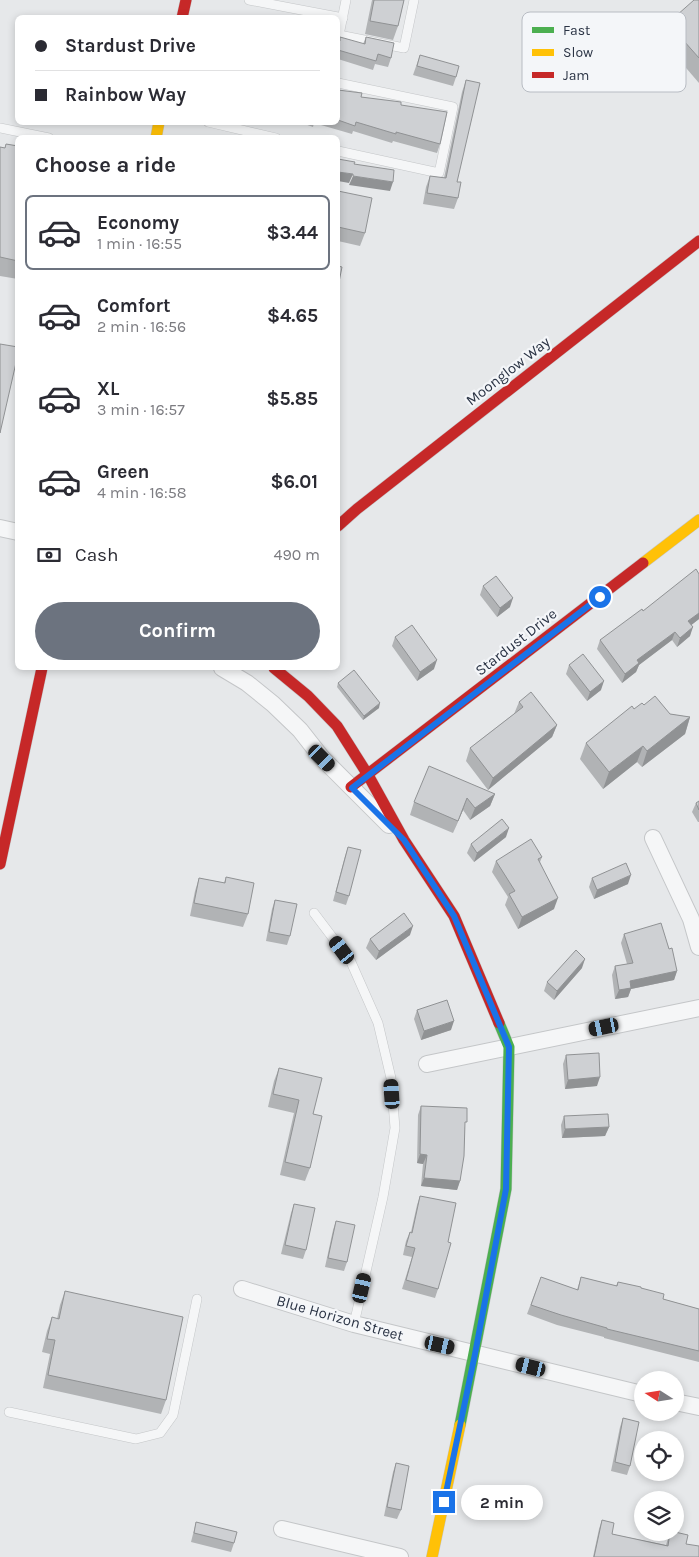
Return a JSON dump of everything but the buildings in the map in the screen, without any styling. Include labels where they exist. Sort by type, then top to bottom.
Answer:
[{"type":"main road","points":[[183,15],[186,0]]},
{"type":"main road","name":"Moonglow Way","points":[[340,524],[372,496],[699,241]]},
{"type":"main road","name":"Stardust Drive","points":[[352,788],[698,524]]},
{"type":"main road","points":[[0,864],[42,670]]},
{"type":"main road","points":[[276,670],[308,696],[337,726],[368,775],[404,840],[454,916],[509,1047],[506,1189],[475,1354],[432,1557]]},
{"type":"street","points":[[0,528],[15,531]]},
{"type":"street","points":[[225,670],[273,704],[300,730],[322,758],[404,840]]},
{"type":"street","points":[[652,838],[692,919],[699,947]]},
{"type":"street","points":[[427,1064],[699,1008]]},
{"type":"street","name":"Blue Horizon Street","points":[[242,1289],[354,1324],[634,1392]]},
{"type":"street","points":[[684,1404],[699,1408]]},
{"type":"street","points":[[282,1529],[400,1557]]},
{"type":"lane","points":[[249,0],[278,3],[330,15]]},
{"type":"lane","points":[[340,31],[346,0]]},
{"type":"lane","points":[[340,35],[404,48],[414,0]]},
{"type":"lane","points":[[340,82],[453,107],[439,173],[340,151]]},
{"type":"lane","points":[[221,125],[263,135]]},
{"type":"lane","points":[[254,133],[255,125]]},
{"type":"lane","points":[[0,128],[34,135]]},
{"type":"lane","points":[[314,913],[351,962],[378,1023],[391,1078],[395,1128],[383,1197],[354,1324]]},
{"type":"lane","points":[[9,1412],[136,1439],[160,1433],[173,1415],[197,1299]]},
{"type":"traffic: fast","points":[[460,1425],[506,1189],[509,1047],[499,1023]]},
{"type":"traffic: slow","points":[[157,135],[158,125]]},
{"type":"traffic: slow","points":[[643,563],[699,520]]},
{"type":"traffic: slow","points":[[432,1557],[460,1425]]},
{"type":"traffic: jam","points":[[183,15],[186,0]]},
{"type":"traffic: jam","points":[[340,524],[699,241]]},
{"type":"traffic: jam","points":[[351,787],[643,563]]},
{"type":"traffic: jam","points":[[0,864],[42,670]]},
{"type":"traffic: jam","points":[[276,670],[308,696],[337,726],[368,775],[404,840],[454,916],[499,1023]]},
{"type":"route","points":[[444,1502],[475,1354],[506,1189],[509,1047],[454,916],[404,840],[352,788],[600,597]]}]
